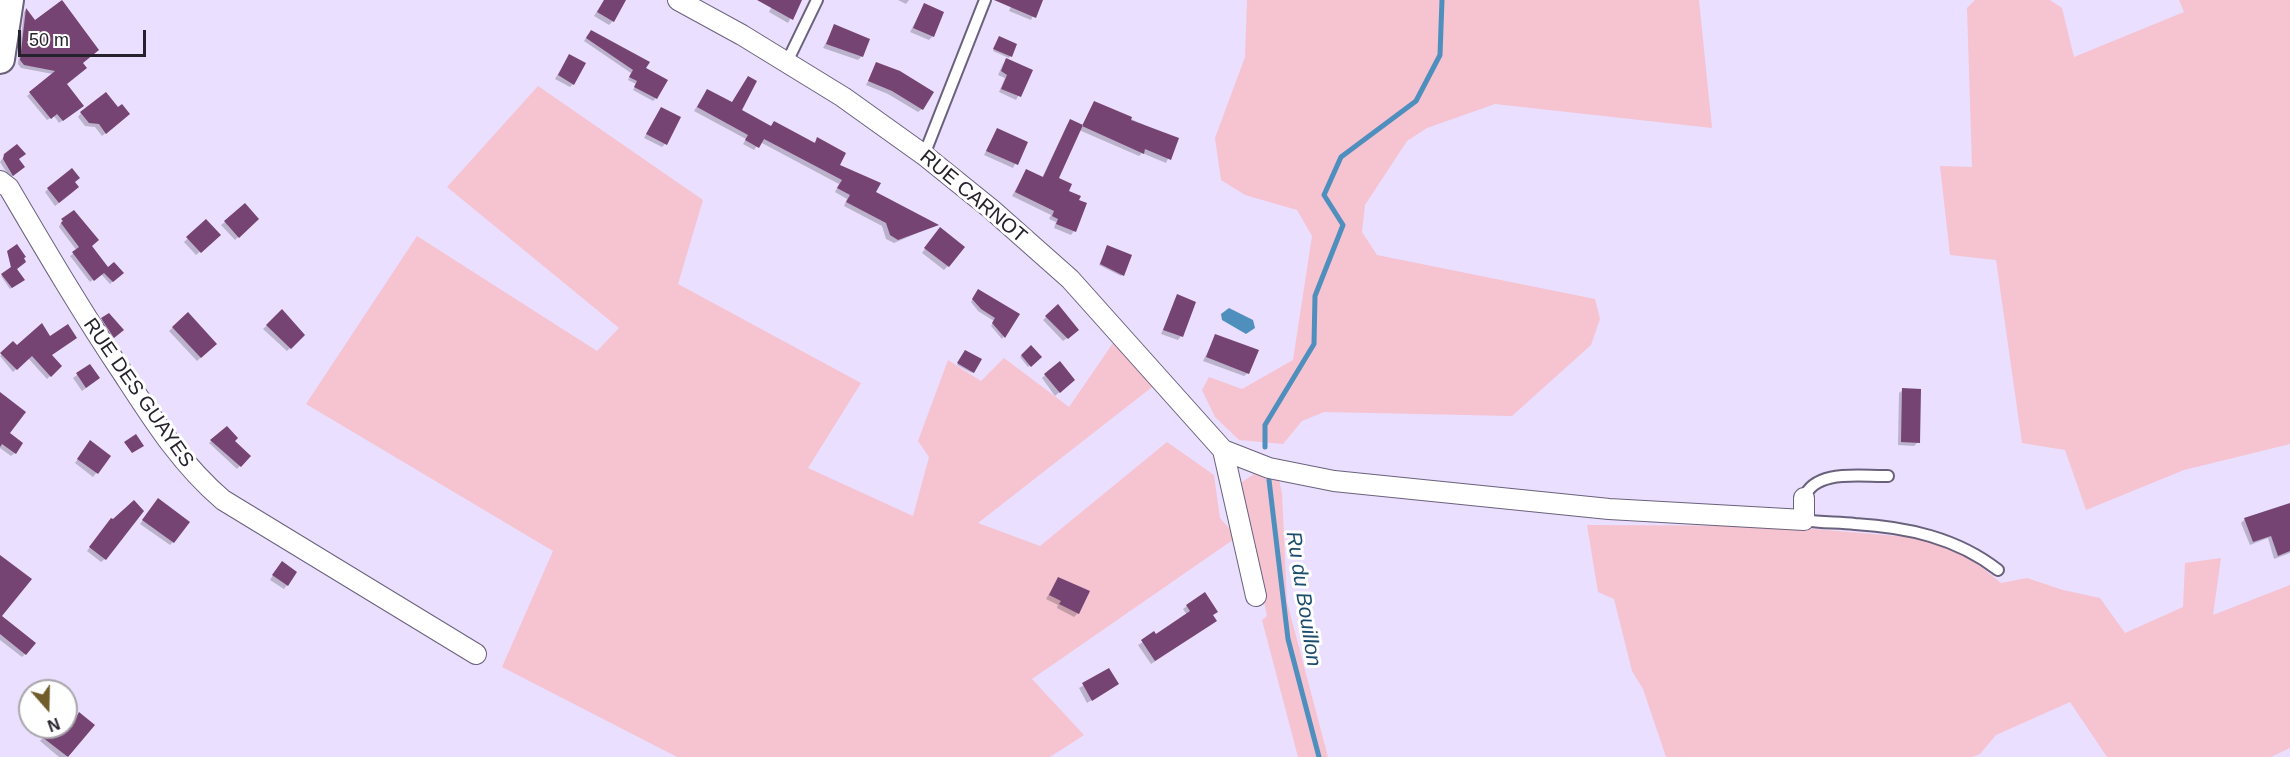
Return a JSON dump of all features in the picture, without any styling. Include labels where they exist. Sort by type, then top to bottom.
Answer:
[{"type":"street","points":[[0,59],[9,0]]},
{"type":"street","name":"RUE CARNOT","points":[[678,0],[843,97],[924,155],[991,209],[1070,279],[1223,450]]},
{"type":"street","name":"RUE DES GUAYES","points":[[0,181],[9,188],[74,300],[173,450],[197,478],[223,500],[476,654]]},
{"type":"street","points":[[1223,450],[1279,471],[1334,481],[1609,509],[1804,520],[1804,498]]},
{"type":"street","points":[[1223,450],[1248,549],[1256,596]]},
{"type":"lane","points":[[787,62],[818,0]]},
{"type":"lane","points":[[924,155],[985,0]]},
{"type":"lane","points":[[1804,498],[1810,486],[1822,479],[1888,476]]},
{"type":"lane","points":[[1804,520],[1875,526],[1929,535],[1968,549],[1998,570]]},
{"type":"shaded area","points":[[1247,0],[1699,0],[1712,128],[1495,104],[1427,128],[1407,141],[1365,205],[1362,232],[1377,255],[1595,299],[1600,319],[1591,345],[1512,416],[1324,412],[1302,421],[1283,444],[1239,440],[1215,417],[1202,390],[1209,377],[1242,389],[1293,360],[1312,236],[1297,210],[1245,195],[1221,180],[1215,138],[1245,57]]},
{"type":"shaded area","points":[[1975,0],[2050,0],[2062,8],[2074,57],[2184,12],[2179,0],[2290,0],[2290,444],[2184,470],[2086,510],[2065,450],[2022,443],[1996,260],[1950,255],[1940,166],[1972,167],[1967,8]]},
{"type":"shaded area","points":[[538,86],[703,200],[678,284],[861,383],[808,468],[913,516],[929,457],[918,441],[948,360],[981,381],[1004,358],[1069,407],[1113,343],[1156,384],[978,523],[1040,546],[1167,442],[1214,475],[1220,518],[1237,537],[1032,679],[1084,735],[1050,757],[677,757],[502,667],[553,551],[306,404],[417,236],[597,351],[619,328],[447,187]]},
{"type":"shaded area","points":[[1254,474],[1269,480],[1279,480],[1282,493],[1287,602],[1328,757],[1298,757],[1262,620],[1267,616],[1239,484]]},
{"type":"shaded area","points":[[1587,525],[1779,526],[1920,538],[1969,557],[2001,583],[2027,578],[2063,590],[2100,598],[2125,633],[2183,607],[2185,563],[2221,558],[2213,615],[2290,585],[2290,748],[2271,757],[2107,757],[2070,702],[1996,735],[1980,754],[1972,757],[1666,757],[1643,689],[1632,671],[1614,599],[1598,592]]},
{"type":"water","points":[[1229,308],[1253,320],[1255,328],[1246,334],[1222,320],[1221,314]]},
{"type":"building","points":[[62,0],[99,50],[83,63],[87,68],[67,84],[84,106],[63,121],[57,114],[51,119],[29,92],[55,71],[24,65],[20,60],[26,8],[35,20]]},
{"type":"building","points":[[604,0],[626,0],[614,22],[597,12]]},
{"type":"building","points":[[757,0],[802,0],[793,20]]},
{"type":"building","points":[[994,0],[1043,0],[1036,18]]},
{"type":"building","points":[[924,3],[944,12],[934,37],[913,28]]},
{"type":"building","points":[[834,24],[870,39],[863,57],[826,44]]},
{"type":"building","points":[[591,30],[650,62],[646,68],[668,80],[657,99],[634,87],[637,81],[629,77],[633,70],[586,38]]},
{"type":"building","points":[[999,36],[1017,44],[1012,57],[993,49]]},
{"type":"building","points":[[569,54],[586,63],[574,85],[558,75]]},
{"type":"building","points":[[1006,58],[1033,70],[1021,97],[1001,89],[1007,75],[1001,71]]},
{"type":"building","points":[[876,62],[900,71],[934,92],[923,110],[892,91],[868,81]]},
{"type":"building","points":[[748,76],[757,81],[742,110],[771,126],[774,121],[815,143],[817,137],[846,153],[840,165],[881,183],[876,192],[939,225],[898,240],[890,235],[886,223],[846,202],[850,195],[837,188],[842,180],[764,139],[759,148],[745,140],[748,135],[697,107],[707,89],[732,102]]},
{"type":"building","points":[[106,92],[118,107],[122,104],[130,114],[106,134],[99,124],[89,123],[80,112]]},
{"type":"building","points":[[1094,101],[1132,117],[1131,120],[1179,138],[1171,160],[1145,149],[1144,154],[1082,126]]},
{"type":"building","points":[[661,107],[681,117],[667,145],[646,134]]},
{"type":"building","points":[[1070,119],[1083,125],[1059,178],[1072,184],[1069,191],[1081,196],[1079,200],[1087,203],[1076,232],[1056,224],[1058,219],[1052,216],[1054,211],[1015,192],[1026,169],[1043,177]]},
{"type":"building","points":[[997,128],[1028,142],[1018,165],[986,151]]},
{"type":"building","points":[[17,144],[26,154],[19,159],[25,167],[13,176],[3,159],[4,154]]},
{"type":"building","points":[[72,168],[80,178],[75,182],[79,187],[59,203],[47,188]]},
{"type":"building","points":[[245,203],[259,219],[239,238],[224,221]]},
{"type":"building","points":[[74,210],[99,240],[92,246],[108,267],[114,262],[124,273],[113,282],[104,273],[94,281],[72,252],[79,247],[61,223],[63,221],[61,219]]},
{"type":"building","points":[[206,219],[221,235],[201,253],[186,237]]},
{"type":"building","points":[[940,227],[965,247],[949,267],[924,248]]},
{"type":"building","points":[[17,244],[26,257],[24,258],[26,262],[17,269],[25,280],[12,288],[1,274],[11,267],[7,251]]},
{"type":"building","points":[[1107,245],[1132,255],[1124,276],[1100,264]]},
{"type":"building","points":[[978,289],[1020,314],[1005,338],[992,323],[995,318],[981,309],[972,299]]},
{"type":"building","points":[[1177,294],[1196,302],[1183,337],[1163,330]]},
{"type":"building","points":[[1058,304],[1079,330],[1068,339],[1045,316]]},
{"type":"building","points":[[282,309],[305,335],[291,349],[266,325]]},
{"type":"building","points":[[188,312],[217,344],[201,358],[172,327]]},
{"type":"building","points":[[109,313],[124,330],[114,338],[101,318]]},
{"type":"building","points":[[42,323],[50,336],[68,324],[77,338],[52,355],[62,366],[51,377],[32,356],[17,370],[0,353],[13,341],[17,345]]},
{"type":"building","points":[[1215,334],[1259,350],[1249,374],[1206,357]]},
{"type":"building","points":[[1031,345],[1042,357],[1031,367],[1021,355]]},
{"type":"building","points":[[965,350],[982,359],[974,373],[957,363]]},
{"type":"building","points":[[1060,361],[1075,380],[1060,393],[1044,374]]},
{"type":"building","points":[[90,364],[100,378],[86,388],[76,373]]},
{"type":"building","points":[[1902,388],[1921,389],[1920,443],[1901,442]]},
{"type":"building","points":[[0,392],[26,412],[10,433],[23,443],[16,454],[2,444],[0,447]]},
{"type":"building","points":[[227,426],[238,438],[235,441],[251,456],[241,467],[210,440]]},
{"type":"building","points":[[136,434],[144,446],[132,453],[124,442]]},
{"type":"building","points":[[90,440],[111,456],[98,474],[77,459]]},
{"type":"building","points":[[158,498],[190,522],[174,543],[142,520]]},
{"type":"building","points":[[134,500],[144,511],[106,560],[89,547],[111,518],[113,519]]},
{"type":"building","points":[[2290,503],[2290,551],[2278,556],[2271,536],[2253,542],[2244,518]]},
{"type":"building","points":[[0,555],[32,579],[2,616],[36,643],[26,655],[0,634]]},
{"type":"building","points":[[282,561],[297,572],[288,586],[272,575]]},
{"type":"building","points":[[1058,577],[1090,591],[1079,614],[1059,604],[1061,601],[1049,595]]},
{"type":"building","points":[[1205,592],[1218,612],[1213,615],[1217,621],[1155,661],[1141,640],[1154,631],[1156,634],[1190,611],[1186,605]]},
{"type":"building","points":[[1109,668],[1119,684],[1092,701],[1082,683]]},
{"type":"building","points":[[79,712],[95,725],[68,757],[45,739],[78,739]]},
{"type":"waterway","name":"Ru du Bouillon","points":[[1265,447],[1265,425],[1314,344],[1315,296],[1343,225],[1324,195],[1341,157],[1416,101],[1440,55],[1442,0]]},
{"type":"waterway","name":"Ru du Bouillon","points":[[1269,480],[1288,639],[1319,757]]}]
